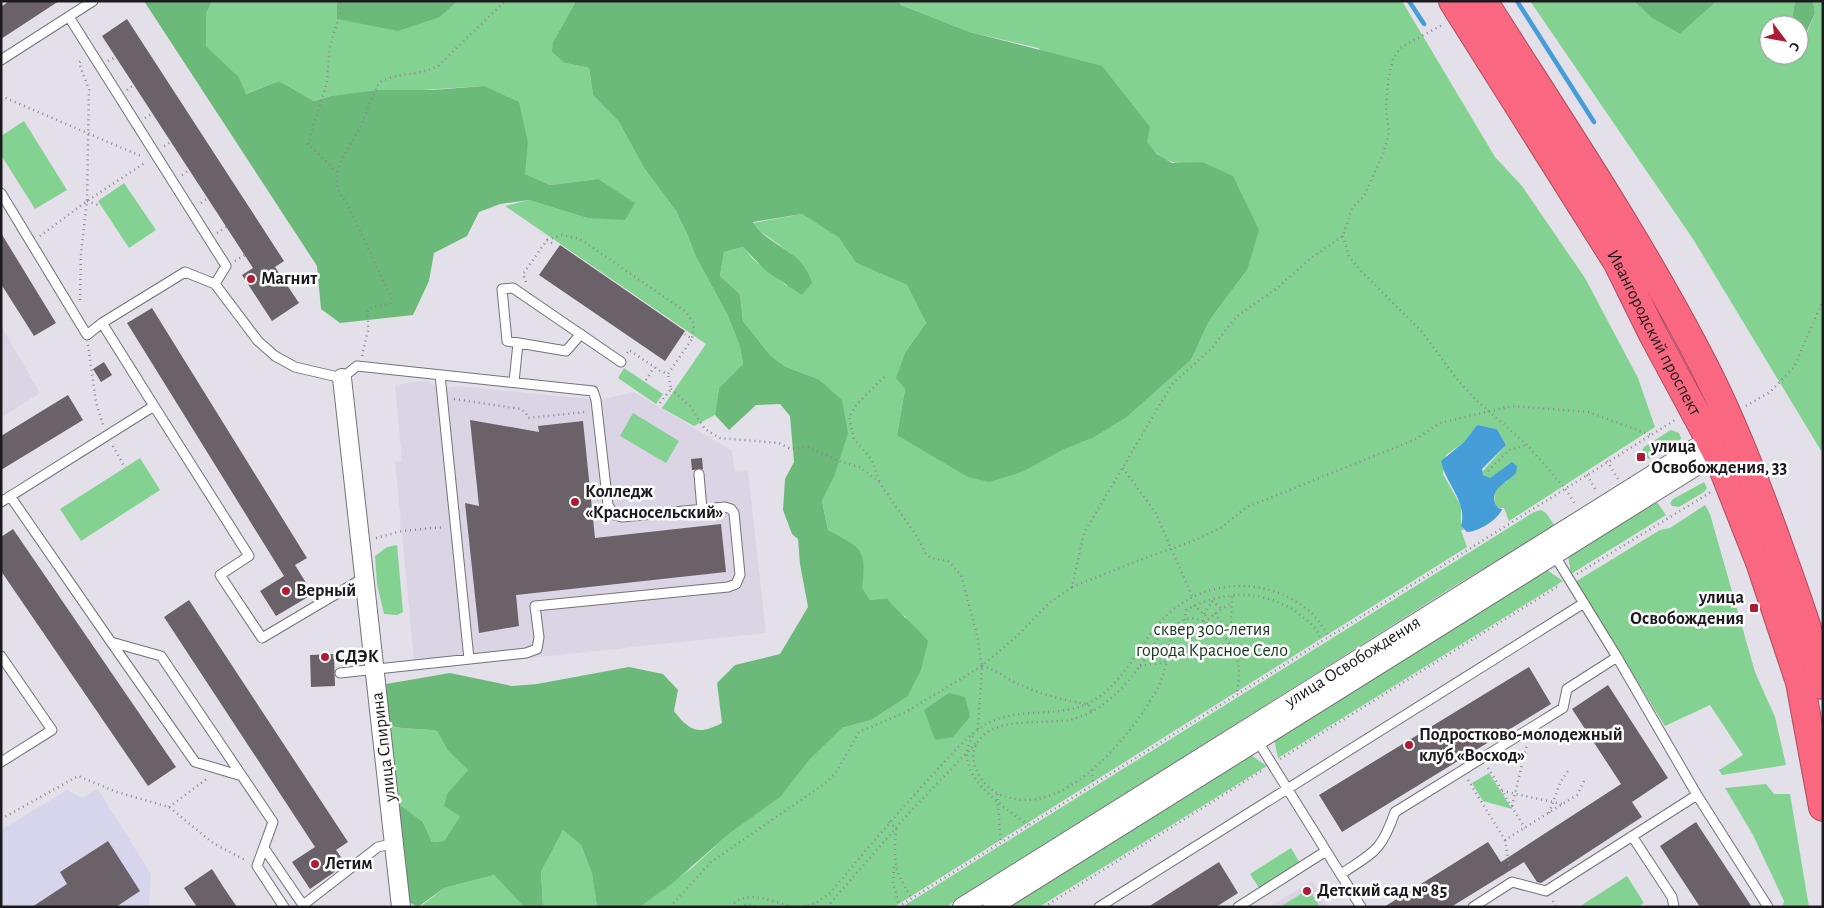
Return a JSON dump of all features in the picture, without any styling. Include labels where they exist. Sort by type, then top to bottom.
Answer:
[{"type":"highway","name":"Ивангородский проспект","points":[[1483,1],[1645,260],[1694,347],[1736,433],[1799,602],[1823,685]]},
{"type":"highway","name":"Ивангородский проспект","points":[[1449,12],[1618,263],[1654,336],[1713,446],[1760,562],[1800,682],[1823,807]]},
{"type":"street","name":"улица Спирина","points":[[342,378],[401,907]]},
{"type":"street","name":"улица Освобождения","points":[[962,907],[994,902],[1253,734],[1736,433]]},
{"type":"lane","points":[[1,60],[93,1]]},
{"type":"lane","points":[[69,17],[226,266],[215,284]]},
{"type":"lane","points":[[1,193],[87,335],[102,323],[185,272],[215,284],[258,341],[275,356],[295,367],[342,378],[358,366],[593,392],[597,410],[608,505],[614,514],[622,518],[725,507],[731,509],[734,513],[740,575],[736,584],[728,587],[535,606],[539,637],[536,649],[526,653],[340,673]]},
{"type":"lane","points":[[580,334],[566,351],[507,341],[502,288],[513,288],[621,362]]},
{"type":"lane","points":[[102,323],[249,556],[220,575],[262,638],[365,577]]},
{"type":"lane","points":[[514,382],[518,343]]},
{"type":"lane","points":[[440,375],[469,659]]},
{"type":"lane","points":[[1,502],[154,406]]},
{"type":"lane","points":[[699,474],[702,510]]},
{"type":"lane","points":[[10,496],[195,762],[242,776]]},
{"type":"lane","points":[[1550,549],[1617,657],[1697,795],[1768,907]]},
{"type":"lane","points":[[1100,907],[1584,603]]},
{"type":"lane","points":[[110,642],[161,656],[273,822],[257,866],[284,907]]},
{"type":"lane","points":[[1,656],[52,730],[1,762]]},
{"type":"lane","points":[[1340,874],[1374,852],[1382,842],[1395,812],[1563,708],[1567,689],[1617,657]]},
{"type":"lane","points":[[1253,734],[1361,907]]},
{"type":"lane","points":[[1476,906],[1512,882],[1546,891],[1697,795]]},
{"type":"lane","points":[[1632,836],[1672,897],[1674,907]]},
{"type":"lane","points":[[264,848],[303,906],[378,847],[395,843]]},
{"type":"lane","points":[[1238,907],[1326,851]]},
{"type":"path","points":[[337,172],[308,144],[327,82],[330,47],[340,14],[340,1]]},
{"type":"path","points":[[358,366],[368,330],[368,310],[372,307],[390,304],[391,297],[347,203],[340,196],[337,172],[340,162],[361,125],[380,82],[405,73],[427,71],[438,66],[505,1]]},
{"type":"path","points":[[1449,12],[1400,48],[1393,59],[1388,81],[1386,107],[1389,133],[1383,154],[1364,196],[1352,208],[1343,236],[1348,256],[1422,332],[1456,378],[1488,412],[1527,445],[1565,488],[1576,506]]},
{"type":"path","points":[[81,304],[81,253],[87,201],[89,90],[79,63],[91,52]]},
{"type":"path","points":[[1,96],[149,160],[87,201],[31,243]]},
{"type":"path","points":[[87,201],[101,206]]},
{"type":"path","points":[[530,288],[523,274],[547,240],[562,235],[580,239],[686,312],[694,324],[692,339],[668,374],[671,389],[690,406],[705,429],[720,438],[779,443],[791,449],[808,447],[842,462],[860,467],[879,482],[916,535],[926,554],[930,558],[948,561],[961,575],[977,635],[982,666],[978,729],[969,743],[968,751],[970,765],[985,793],[997,804],[1028,825]]},
{"type":"path","points":[[1072,587],[1084,533],[1172,384],[1212,348],[1236,318],[1276,289],[1311,258],[1343,236]]},
{"type":"path","points":[[547,240],[555,245]]},
{"type":"path","points":[[1746,406],[1770,392],[1794,367],[1823,300]]},
{"type":"path","points":[[685,334],[692,339]]},
{"type":"path","points":[[87,338],[96,402],[106,432]]},
{"type":"path","points":[[619,348],[627,354],[629,350],[668,374]]},
{"type":"path","points":[[646,380],[654,367]]},
{"type":"path","points":[[879,482],[872,460],[854,440],[850,417],[857,404],[886,375]]},
{"type":"path","points":[[660,403],[671,389]]},
{"type":"path","points":[[443,400],[467,400],[521,409],[526,412],[528,418],[597,410]]},
{"type":"path","points":[[670,907],[711,862],[827,782],[837,771],[859,732],[906,712],[982,666],[1049,603],[1072,587],[1196,540],[1222,528],[1246,507],[1414,440],[1440,423],[1512,406],[1589,412],[1651,434]]},
{"type":"path","points":[[896,828],[893,882],[898,906],[1675,420]]},
{"type":"path","points":[[109,438],[125,468]]},
{"type":"path","points":[[1488,471],[1509,450],[1527,445]]},
{"type":"path","points":[[1607,461],[1618,480]]},
{"type":"path","points":[[1123,468],[1155,512],[1192,596]]},
{"type":"path","points":[[1586,474],[1598,493]]},
{"type":"path","points":[[1044,907],[1569,579],[1719,488]]},
{"type":"path","points":[[361,542],[402,531],[456,526]]},
{"type":"path","points":[[1220,633],[1231,622],[1232,602],[1236,586]]},
{"type":"path","points":[[803,907],[823,899],[889,822],[978,729],[1010,715],[1067,711],[1088,704],[1107,690],[1125,671],[1167,614],[1192,596],[1214,588],[1257,586],[1287,597],[1316,617],[1329,636]]},
{"type":"path","points":[[1186,610],[1194,605],[1234,594],[1261,597],[1283,605],[1310,622],[1315,628],[1320,641]]},
{"type":"path","points":[[1283,605],[1287,597]]},
{"type":"path","points":[[1210,600],[1221,608]]},
{"type":"path","points":[[1204,614],[1210,600]]},
{"type":"path","points":[[1204,622],[1221,608],[1232,602]]},
{"type":"path","points":[[1182,603],[1186,610],[1185,620]]},
{"type":"path","points":[[1194,605],[1208,618]]},
{"type":"path","points":[[1215,613],[1225,628]]},
{"type":"path","points":[[1216,629],[1218,617]]},
{"type":"path","points":[[827,907],[896,828],[968,751],[991,731],[1017,724],[1071,719],[1092,712],[1114,696],[1132,677],[1162,634],[1185,620],[1204,622],[1216,629],[1231,645],[1238,661],[1240,678],[1237,694]]},
{"type":"path","points":[[980,740],[973,752],[975,768],[986,785],[997,794],[1023,800],[1044,798],[1060,791],[1092,770],[1109,754],[1154,694],[1167,662],[1174,628]]},
{"type":"path","points":[[1155,629],[1162,634]]},
{"type":"path","points":[[1140,666],[1167,662]]},
{"type":"path","points":[[982,666],[992,668],[1018,684],[1043,694],[1088,704]]},
{"type":"path","points":[[1125,671],[1132,677]]},
{"type":"path","points":[[1088,704],[1092,712]]},
{"type":"path","points":[[1039,712],[1039,721]]},
{"type":"path","points":[[988,723],[991,731]]},
{"type":"path","points":[[1512,806],[1531,728]]},
{"type":"path","points":[[1482,758],[1525,828]]},
{"type":"path","points":[[169,807],[220,770]]},
{"type":"path","points":[[1092,770],[1092,784]]},
{"type":"path","points":[[1462,770],[1506,840],[1512,882]]},
{"type":"path","points":[[1549,813],[1561,781],[1568,771]]},
{"type":"path","points":[[1,819],[78,776],[117,792],[169,807],[213,843],[257,866]]},
{"type":"path","points":[[1506,840],[1577,795],[1584,781]]},
{"type":"path","points":[[1502,791],[1563,804]]},
{"type":"path","points":[[997,794],[1000,841]]},
{"type":"path","points":[[889,822],[896,828]]},
{"type":"path","points":[[894,863],[911,898]]},
{"type":"path","points":[[840,881],[846,887]]},
{"type":"path","points":[[731,907],[735,901],[746,896],[795,907]]},
{"type":"path","points":[[735,901],[740,907],[747,904],[757,907]]},
{"type":"shaded area","points":[[1,326],[40,393],[1,418]]},
{"type":"shaded area","name":"Колледж «Красносельский»","points":[[428,380],[438,389],[457,386],[600,400],[634,392],[732,451],[735,472],[748,471],[766,633],[415,670],[395,462],[402,461],[395,385]]},
{"type":"shaded area","points":[[98,789],[151,874],[149,907],[1,907],[1,830],[67,790],[82,798]]},
{"type":"shaded area","name":"Детский сад № 85","points":[[1312,881],[1328,907],[1269,907],[1279,901]]},
{"type":"green space","points":[[144,1],[212,1],[206,14],[206,46],[239,77],[246,94],[279,81],[314,101],[331,96],[379,90],[432,90],[484,86],[519,102],[528,143],[525,174],[550,185],[598,179],[635,203],[625,220],[587,218],[529,200],[500,204],[479,212],[467,236],[434,253],[429,281],[413,315],[340,323],[321,309],[317,266]]},
{"type":"green space","points":[[212,1],[337,1],[337,19],[358,22],[440,17],[458,1],[576,1],[553,42],[565,63],[589,68],[593,95],[619,122],[644,168],[676,211],[695,255],[728,316],[740,347],[743,364],[719,388],[715,415],[694,426],[662,408],[706,344],[505,206],[529,200],[587,218],[598,179],[550,185],[524,174],[528,143],[484,86],[331,96],[314,101],[279,81],[245,94],[239,77],[206,46],[206,14]]},
{"type":"green space","points":[[337,1],[458,1],[440,17],[398,31],[337,19]]},
{"type":"green space","points":[[576,1],[898,1],[901,5],[970,32],[1102,66],[1150,127],[1147,142],[1157,154],[1172,163],[1202,162],[1233,176],[1259,230],[1247,270],[1209,321],[1191,360],[1127,417],[1093,438],[1062,450],[1024,471],[989,482],[968,477],[897,435],[905,389],[896,378],[906,351],[926,323],[907,285],[856,263],[839,238],[802,214],[753,222],[767,237],[800,262],[807,271],[812,283],[802,295],[766,271],[743,247],[724,252],[720,276],[740,294],[743,321],[770,355],[784,366],[818,379],[842,400],[848,433],[834,477],[822,501],[828,530],[848,541],[860,551],[864,565],[862,588],[870,600],[887,598],[928,641],[921,670],[907,697],[871,720],[842,728],[809,760],[780,797],[731,832],[674,882],[640,907],[597,907],[592,874],[581,845],[563,830],[541,872],[543,907],[524,907],[494,875],[444,888],[418,907],[407,901],[395,801],[423,822],[432,842],[444,841],[460,816],[444,806],[447,794],[468,770],[448,751],[437,731],[400,728],[388,725],[386,684],[450,673],[512,686],[537,684],[629,667],[663,674],[678,690],[674,711],[690,727],[701,730],[707,729],[722,723],[717,683],[735,665],[780,654],[808,607],[800,564],[798,539],[792,534],[783,510],[785,479],[794,462],[790,416],[780,404],[756,405],[729,430],[715,415],[719,388],[743,364],[740,347],[728,316],[695,255],[676,211],[644,168],[619,122],[593,95],[589,68],[565,63],[552,52],[553,42]]},
{"type":"green space","name":"сквер 300-летия города Красное Село","points":[[898,1],[1402,1],[1495,157],[1522,186],[1585,278],[1638,378],[1655,427],[1509,521],[1504,508],[1498,508],[1494,496],[1497,488],[1508,481],[1509,466],[1490,478],[1481,473],[1506,445],[1497,429],[1477,425],[1464,442],[1446,455],[1443,474],[1461,506],[1461,526],[1464,530],[1461,530],[1467,547],[894,907],[640,907],[693,867],[842,728],[871,720],[907,697],[906,617],[899,613],[887,598],[870,600],[861,588],[863,565],[860,551],[848,541],[828,530],[822,501],[834,477],[818,379],[784,366],[770,355],[743,321],[740,294],[720,276],[724,252],[743,247],[754,260],[787,286],[792,254],[760,231],[753,223],[802,214],[839,238],[856,263],[907,285],[926,323],[906,351],[905,389],[897,435],[1062,450],[1093,438],[1127,417],[1191,360],[1209,321],[1247,270],[1202,162],[1185,164],[1171,162],[1159,155],[1038,48],[970,32],[901,5]]},
{"type":"green space","points":[[1530,1],[1634,1],[1650,17],[1680,34],[1717,1],[1795,1],[1793,15],[1759,15],[1759,65],[1809,65],[1809,28],[1815,13],[1813,1],[1823,1],[1823,454],[1693,239]]},
{"type":"green space","points":[[1634,1],[1717,1],[1680,34],[1650,17]]},
{"type":"green space","points":[[1795,1],[1813,1],[1815,13],[1809,26],[1809,15],[1793,15]]},
{"type":"green space","points":[[24,121],[67,190],[35,209],[1,155],[1,136]]},
{"type":"green space","points":[[124,183],[156,230],[129,248],[98,201]]},
{"type":"green space","points":[[624,368],[663,394],[656,404],[618,378]]},
{"type":"green space","points":[[633,413],[679,441],[666,463],[620,436]]},
{"type":"green space","points":[[1671,430],[1679,433],[1681,438],[1679,442],[1649,459],[1644,457],[1641,453],[1644,447]]},
{"type":"green space","points":[[140,458],[160,490],[81,541],[60,509]]},
{"type":"green space","points":[[1704,482],[1707,488],[1704,492],[1679,507],[1672,506],[1670,503],[1673,499]]},
{"type":"green space","points":[[1657,502],[1666,515],[1571,574],[1568,556]]},
{"type":"green space","points":[[1705,505],[1710,514],[1755,672],[1775,717],[1786,765],[1722,775],[1719,770],[1743,755],[1710,705],[1665,726],[1575,582],[1660,530],[1670,528]]},
{"type":"green space","points":[[1541,510],[1546,513],[1555,526],[1456,585],[946,907],[902,907],[1534,512]]},
{"type":"green space","points":[[397,545],[403,612],[397,615],[384,614],[377,584],[375,556],[387,547]]},
{"type":"green space","points":[[1547,570],[1563,581],[1278,758],[1274,739]]},
{"type":"green space","points":[[949,693],[965,697],[970,717],[953,737],[935,740],[924,710]]},
{"type":"green space","points":[[388,725],[400,728],[437,731],[448,751],[468,770],[459,781],[460,816],[444,841],[432,842],[423,822],[395,801]]},
{"type":"green space","points":[[1251,755],[1267,766],[1039,907],[1014,907],[1014,902]]},
{"type":"green space","points":[[1489,773],[1512,809],[1483,801],[1472,783]]},
{"type":"green space","points":[[1766,784],[1774,794],[1790,794],[1809,907],[1782,907],[1784,901],[1753,835],[1725,788]]},
{"type":"green space","points":[[563,830],[581,845],[592,874],[597,907],[543,907],[541,872]]},
{"type":"green space","points":[[1291,848],[1300,863],[1259,888],[1250,874]]},
{"type":"green space","points":[[494,875],[524,907],[420,907],[444,888]]},
{"type":"green space","points":[[1627,876],[1644,903],[1638,907],[1583,907],[1582,905]]},
{"type":"green space","points":[[1309,889],[1320,907],[1280,907]]},
{"type":"water","points":[[1477,425],[1497,429],[1506,445],[1482,469],[1483,475],[1490,478],[1512,462],[1517,466],[1516,473],[1499,488],[1494,497],[1498,508],[1502,509],[1497,517],[1477,530],[1467,532],[1461,526],[1462,517],[1459,501],[1441,461],[1464,442]]},
{"type":"building","points":[[9,1],[59,1],[1,39],[1,7]]},
{"type":"building","points":[[127,19],[284,261],[275,267],[299,303],[272,321],[242,275],[253,268],[102,36]]},
{"type":"building","points":[[1,233],[56,323],[34,336],[1,284]]},
{"type":"building","points":[[560,245],[685,331],[665,361],[539,275]]},
{"type":"building","points":[[152,308],[307,558],[295,565],[313,594],[276,616],[260,591],[284,576],[127,323]]},
{"type":"building","points":[[104,362],[112,375],[101,382],[93,369]]},
{"type":"building","points":[[68,395],[83,420],[1,470],[1,436]]},
{"type":"building","points":[[470,420],[539,432],[538,426],[583,421],[595,538],[721,524],[726,572],[516,595],[519,626],[479,633],[465,503],[479,506]]},
{"type":"building","points":[[702,458],[703,469],[692,470],[691,459]]},
{"type":"building","points":[[13,529],[176,767],[148,786],[1,571],[1,537]]},
{"type":"building","points":[[189,600],[348,842],[336,850],[346,864],[310,889],[292,862],[315,847],[164,617]]},
{"type":"building","points":[[334,654],[335,686],[311,687],[310,655]]},
{"type":"building","points":[[1529,667],[1551,704],[1342,832],[1319,795]]},
{"type":"building","points":[[1608,685],[1668,778],[1632,802],[1642,817],[1541,883],[1537,882],[1524,862],[1451,907],[1384,907],[1488,842],[1501,862],[1621,784],[1572,709]]},
{"type":"building","points":[[1696,822],[1752,907],[1700,907],[1660,846]]},
{"type":"building","points":[[108,841],[140,891],[116,907],[32,907],[67,884],[60,872]]},
{"type":"building","points":[[1219,862],[1238,893],[1216,907],[1148,907]]},
{"type":"building","points":[[212,869],[237,907],[197,907],[184,888]]},
{"type":"waterway","points":[[1409,1],[1424,24]]},
{"type":"waterway","points":[[1517,1],[1594,122]]},
{"type":"place","name":"Магнит","points":[[251,279]]},
{"type":"place","name":"улица Освобождения, 33","points":[[1641,457]]},
{"type":"place","name":"Колледж «Красносельский»","points":[[575,502]]},
{"type":"place","name":"Верный","points":[[286,591]]},
{"type":"place","name":"улица Освобождения","points":[[1754,608]]},
{"type":"place","name":"СДЭК","points":[[325,657]]},
{"type":"place","name":"Подростково-молодежный клуб «Восход»","points":[[1409,745]]},
{"type":"place","name":"Летим","points":[[315,864]]},
{"type":"place","name":"Детский сад № 85","points":[[1307,891]]}]
